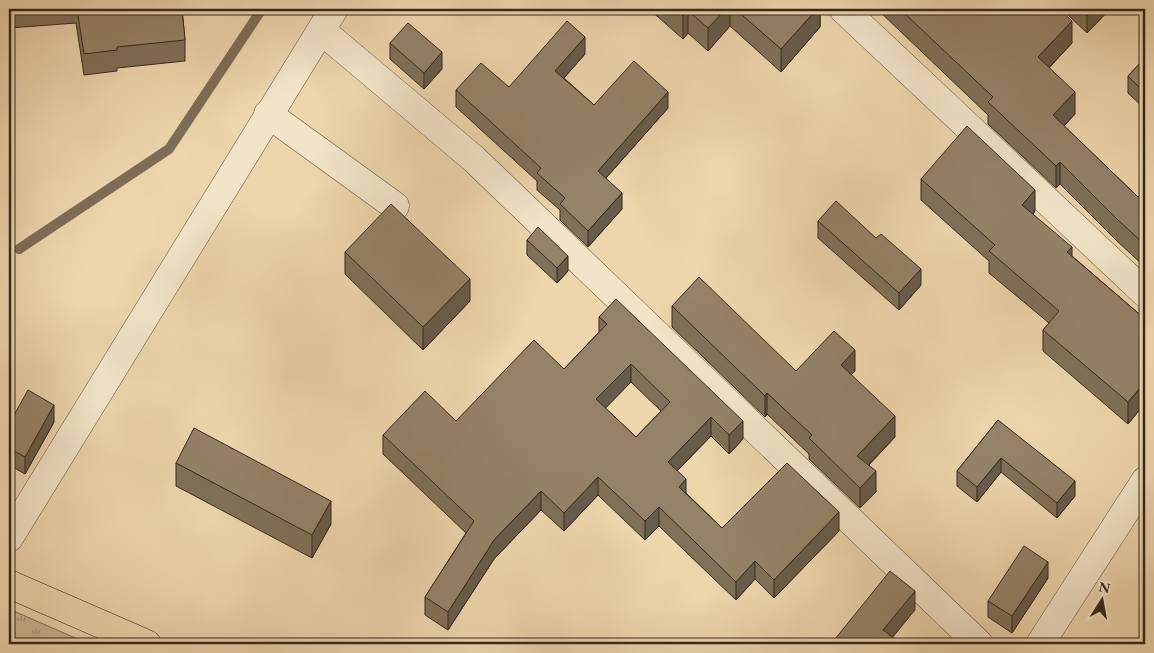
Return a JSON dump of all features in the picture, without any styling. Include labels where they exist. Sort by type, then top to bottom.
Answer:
[{"type":"highway","points":[[9,584],[146,644]]},
{"type":"street","points":[[844,9],[1145,293]]},
{"type":"street","points":[[9,538],[268,114],[328,20],[979,644]]},
{"type":"street","points":[[268,114],[395,206]]},
{"type":"street","points":[[1040,644],[1145,481]]},
{"type":"green space","points":[[9,609],[89,644],[30,644],[9,635]]},
{"type":"building","points":[[77,9],[182,9],[185,40],[117,47],[117,50],[84,54]]},
{"type":"building","points":[[674,9],[726,9],[708,28],[688,11],[683,16]]},
{"type":"building","points":[[735,9],[817,9],[781,49]]},
{"type":"building","points":[[900,9],[1059,9],[1072,21],[1038,57],[1075,92],[1053,115],[1138,197],[1141,193],[1145,196],[1145,245],[1060,162],[1056,166],[988,102],[993,97]]},
{"type":"building","points":[[1079,9],[1095,9],[1087,16]]},
{"type":"building","points":[[567,21],[585,37],[555,71],[594,105],[634,61],[668,92],[598,171],[622,193],[588,231],[560,204],[565,198],[537,173],[541,168],[456,90],[481,63],[509,87]]},
{"type":"building","points":[[408,23],[442,52],[424,73],[390,43]]},
{"type":"building","points":[[1145,58],[1145,93],[1128,76]]},
{"type":"building","points":[[967,126],[1035,190],[1022,205],[1072,247],[1067,252],[1145,319],[1145,382],[1128,402],[1043,330],[1059,311],[989,251],[995,245],[921,179]]},
{"type":"building","points":[[836,201],[876,238],[881,234],[921,269],[899,293],[818,221]]},
{"type":"building","points":[[391,204],[470,279],[423,327],[345,252]]},
{"type":"building","points":[[538,227],[568,256],[557,268],[527,240]]},
{"type":"building","points":[[699,277],[796,371],[834,331],[855,350],[841,365],[895,416],[857,456],[876,471],[860,488],[809,438],[812,435],[767,393],[765,396],[672,306]]},
{"type":"building","points":[[616,299],[743,421],[729,435],[711,417],[668,462],[686,479],[679,487],[722,528],[787,463],[839,512],[774,580],[755,561],[736,582],[659,507],[645,521],[598,477],[564,513],[541,491],[494,540],[448,612],[425,597],[474,521],[383,435],[425,391],[456,421],[534,340],[564,369],[607,324],[599,317]],"holes":[[[631,364],[670,402],[636,437],[596,399]]]},
{"type":"building","points":[[28,390],[54,405],[25,457],[9,448],[9,424]]},
{"type":"building","points":[[998,420],[1075,481],[1057,503],[1001,458],[977,487],[957,471]]},
{"type":"building","points":[[194,428],[331,501],[312,535],[176,463]]},
{"type":"building","points":[[1024,546],[1048,562],[1012,616],[988,601]]},
{"type":"building","points":[[890,571],[915,591],[883,630],[902,644],[831,644]]},
{"type":"waterway","points":[[19,249],[169,149],[262,9]]}]
